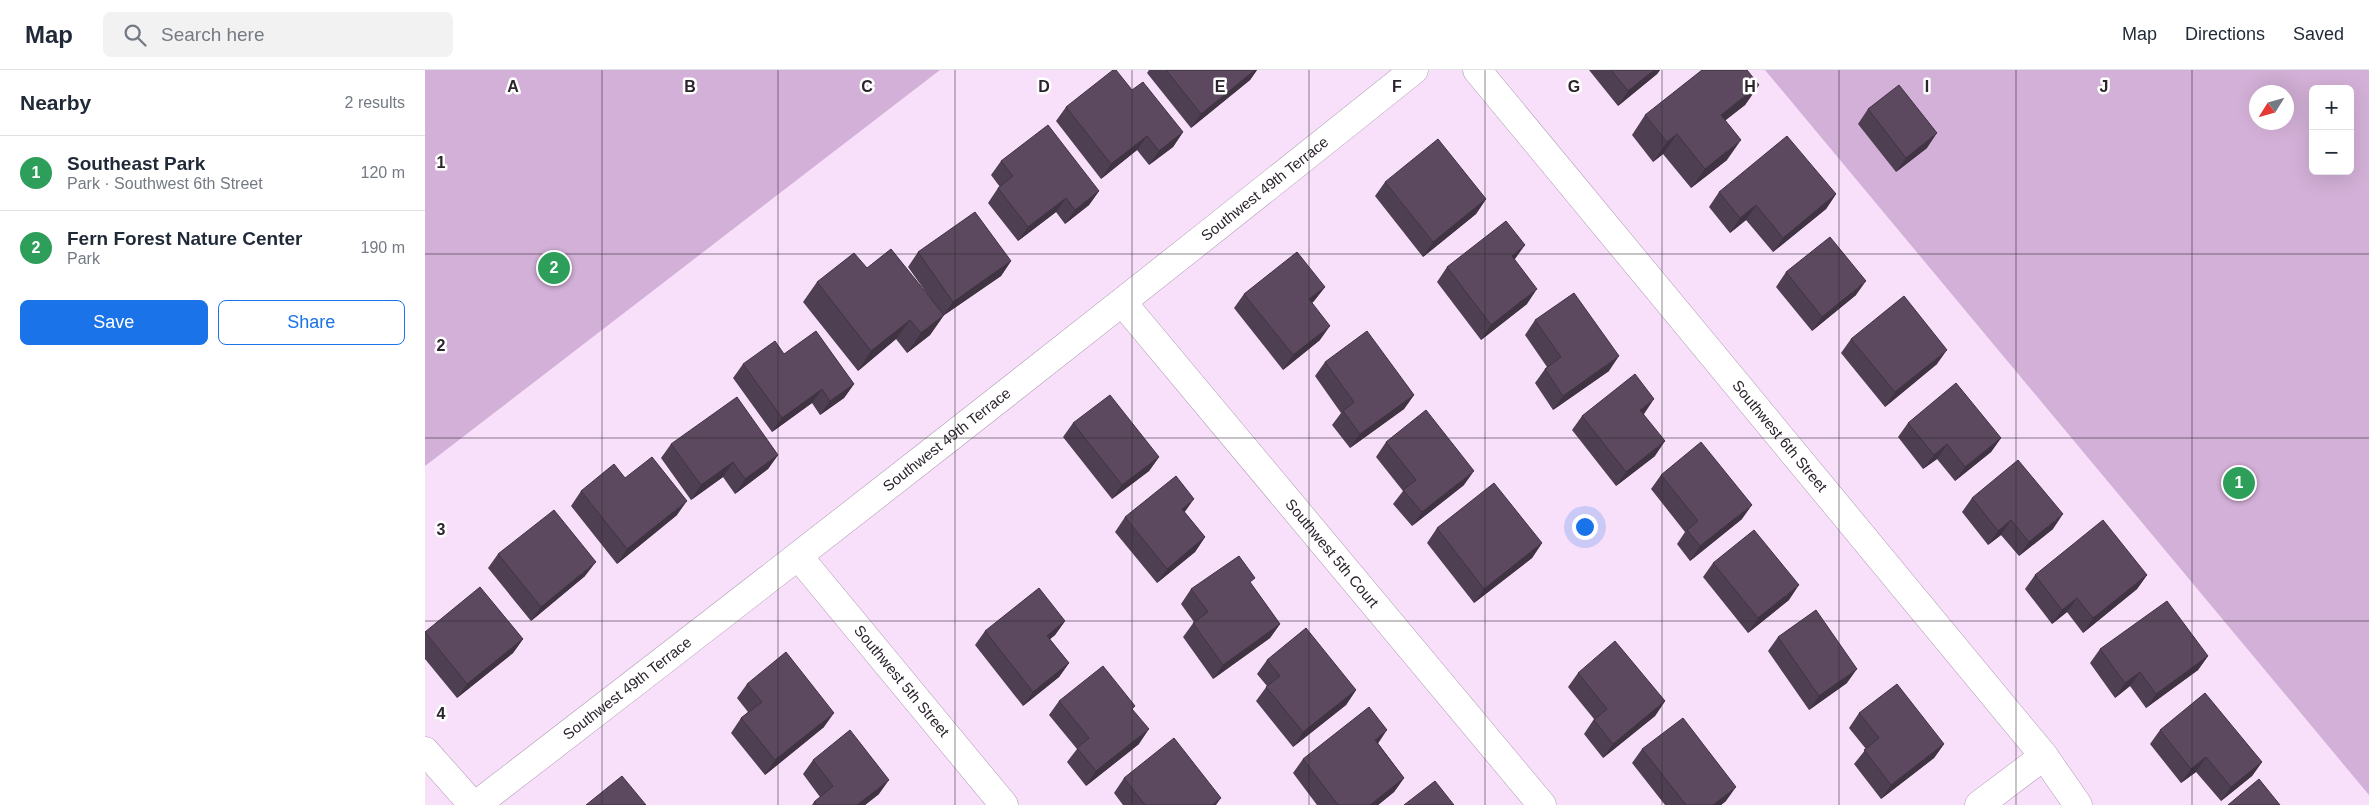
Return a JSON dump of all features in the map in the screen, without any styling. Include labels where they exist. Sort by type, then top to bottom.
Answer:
[{"type":"street","name":"Southwest 49th Terrace","points":[[475,805],[799,557],[1123,303],[1413,70]]},
{"type":"street","name":"Southwest 6th Street","points":[[1477,70],[2044,756],[2078,805]]},
{"type":"street","name":"Southwest 5th Court","points":[[1123,303],[1542,805]]},
{"type":"street","name":"Southwest 5th Street","points":[[799,557],[1004,805]]},
{"type":"street","points":[[425,751],[475,805]]},
{"type":"street","points":[[1979,805],[2044,756]]},
{"type":"shaded area","points":[[425,70],[940,70],[425,466]]},
{"type":"shaded area","points":[[1765,70],[2369,70],[2369,795]]},
{"type":"building","points":[[1113,70],[1116,70],[1132,90],[1143,82],[1183,132],[1159,151],[1147,136],[1111,164],[1066,107]]},
{"type":"building","points":[[1166,70],[1255,70],[1201,114]]},
{"type":"building","points":[[1611,70],[1654,70],[1628,91]]},
{"type":"building","points":[[1702,70],[1747,70],[1759,85],[1721,115],[1741,140],[1705,169],[1677,134],[1667,142],[1645,115]]},
{"type":"building","points":[[1899,85],[1937,133],[1906,158],[1868,109]]},
{"type":"building","points":[[1048,125],[1099,191],[1075,210],[1066,198],[1028,227],[998,188],[1013,176],[1001,161]]},
{"type":"building","points":[[1787,136],[1836,194],[1783,238],[1756,205],[1740,218],[1719,192]]},
{"type":"building","points":[[1438,139],[1486,199],[1433,242],[1385,182]]},
{"type":"building","points":[[975,212],[1011,261],[953,302],[918,252]]},
{"type":"building","points":[[1506,221],[1525,245],[1512,256],[1537,289],[1491,325],[1447,267]]},
{"type":"building","points":[[1830,237],[1866,281],[1822,317],[1786,272]]},
{"type":"building","points":[[891,249],[944,315],[921,333],[910,320],[871,351],[817,282],[854,253],[867,268]]},
{"type":"building","points":[[1297,252],[1325,287],[1309,299],[1330,326],[1293,355],[1244,294]]},
{"type":"building","points":[[1574,293],[1619,356],[1563,396],[1545,369],[1561,357],[1535,320]]},
{"type":"building","points":[[1904,296],[1947,350],[1895,392],[1851,339]]},
{"type":"building","points":[[816,331],[854,384],[830,401],[822,389],[782,418],[743,364],[775,341],[784,354]]},
{"type":"building","points":[[1367,331],[1414,395],[1360,434],[1343,411],[1354,402],[1325,362]]},
{"type":"building","points":[[1635,374],[1654,399],[1640,410],[1665,441],[1626,472],[1582,416]]},
{"type":"building","points":[[1956,383],[2001,438],[1965,467],[1947,444],[1934,455],[1908,423]]},
{"type":"building","points":[[1110,395],[1159,457],[1122,485],[1073,423]]},
{"type":"building","points":[[737,397],[778,455],[745,479],[733,462],[701,485],[671,444]]},
{"type":"building","points":[[1426,410],[1474,471],[1422,512],[1403,490],[1416,480],[1386,442]]},
{"type":"building","points":[[1701,442],[1752,505],[1700,546],[1687,530],[1698,521],[1661,475]]},
{"type":"building","points":[[652,457],[687,501],[627,549],[581,491],[614,464],[625,478]]},
{"type":"building","points":[[2018,460],[2063,514],[2029,542],[2011,520],[1998,531],[1972,498]]},
{"type":"building","points":[[1176,476],[1194,499],[1182,509],[1205,537],[1167,569],[1125,517]]},
{"type":"building","points":[[1494,483],[1542,543],[1484,589],[1437,528]]},
{"type":"building","points":[[554,510],[596,562],[541,607],[498,554]]},
{"type":"building","points":[[2103,520],[2147,575],[2093,618],[2077,598],[2062,610],[2035,575]]},
{"type":"building","points":[[1754,530],[1799,585],[1758,618],[1713,563]]},
{"type":"building","points":[[1239,556],[1255,578],[1250,582],[1280,624],[1223,665],[1193,623],[1208,612],[1191,589]]},
{"type":"building","points":[[480,587],[523,639],[467,684],[425,632]]},
{"type":"building","points":[[1039,588],[1065,621],[1047,636],[1069,663],[1033,692],[985,631]]},
{"type":"building","points":[[2167,601],[2208,656],[2156,694],[2140,672],[2125,683],[2100,649]]},
{"type":"building","points":[[1816,610],[1857,669],[1819,696],[1778,637]]},
{"type":"building","points":[[1306,628],[1356,690],[1303,732],[1266,687],[1280,676],[1267,660]]},
{"type":"building","points":[[1615,641],[1665,701],[1613,744],[1594,720],[1607,709],[1578,673]]},
{"type":"building","points":[[786,652],[834,713],[775,760],[741,718],[762,702],[747,684]]},
{"type":"building","points":[[1103,666],[1135,706],[1132,709],[1149,729],[1096,771],[1077,748],[1089,738],[1059,701]]},
{"type":"building","points":[[1897,684],[1944,744],[1891,785],[1864,750],[1879,738],[1859,713]]},
{"type":"building","points":[[2205,693],[2262,762],[2231,787],[2206,757],[2191,769],[2160,730]]},
{"type":"building","points":[[1369,707],[1387,730],[1375,740],[1404,778],[1370,805],[1338,805],[1303,759]]},
{"type":"building","points":[[1683,718],[1736,787],[1713,805],[1686,805],[1642,749]]},
{"type":"building","points":[[850,730],[889,780],[857,805],[817,805],[814,802],[833,786],[813,760]]},
{"type":"building","points":[[1174,738],[1221,798],[1212,805],[1145,805],[1124,778]]},
{"type":"building","points":[[622,776],[646,805],[586,805]]},
{"type":"building","points":[[2259,779],[2280,805],[2228,805]]},
{"type":"building","points":[[1435,781],[1454,805],[1404,805]]},
{"type":"place","name":"Fern Forest Nature Center","points":[[554,268]]},
{"type":"place","name":"Southeast Park","points":[[2239,483]]}]
